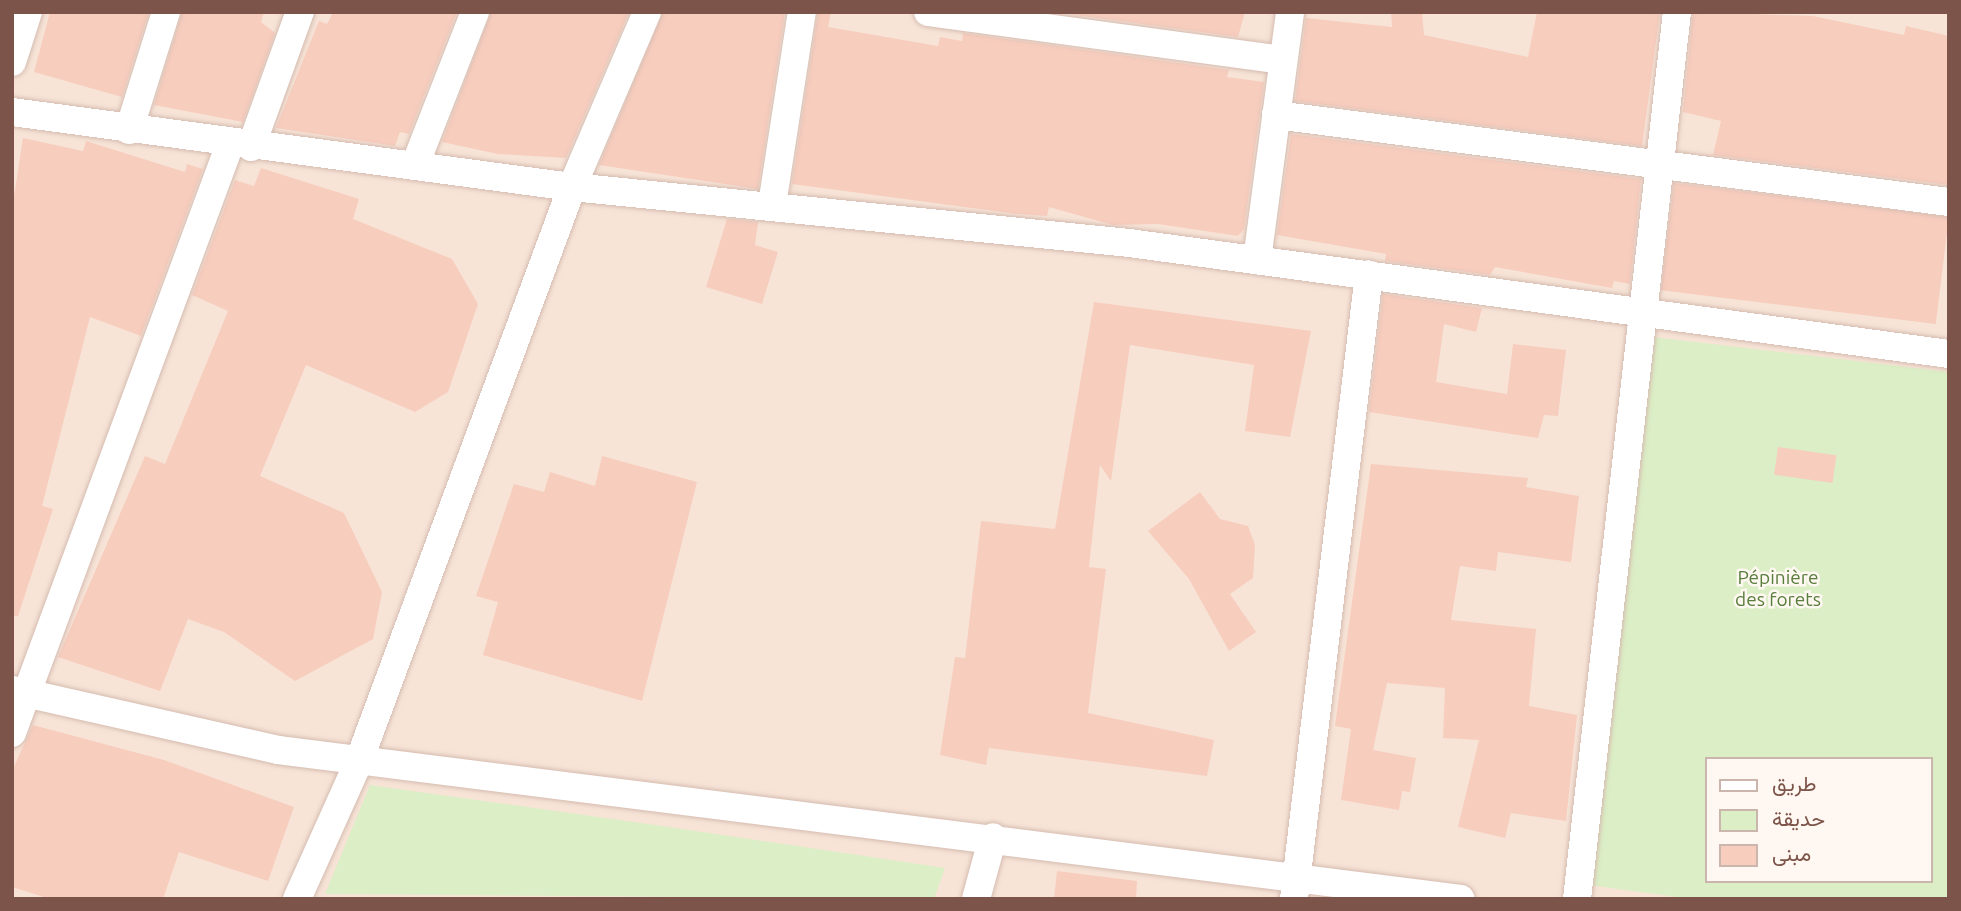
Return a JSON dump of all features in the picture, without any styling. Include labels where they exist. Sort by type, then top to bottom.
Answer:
[{"type":"street","points":[[12,62],[28,12]]},
{"type":"street","points":[[129,130],[166,12]]},
{"type":"street","points":[[12,733],[19,692],[241,145],[300,12]]},
{"type":"street","points":[[415,165],[475,12]]},
{"type":"street","points":[[297,899],[359,761],[572,187],[647,12]]},
{"type":"street","points":[[772,205],[802,12]]},
{"type":"street","points":[[928,12],[1018,19],[1283,61]]},
{"type":"street","points":[[1257,260],[1290,12]]},
{"type":"street","points":[[1577,899],[1640,313],[1677,12]]},
{"type":"street","points":[[12,112],[129,130],[572,187],[772,205],[1257,260],[1949,354]]},
{"type":"street","points":[[1276,115],[1658,167],[1949,201]]},
{"type":"street","points":[[1295,887],[1368,274]]},
{"type":"street","points":[[19,692],[213,737],[359,761],[993,837],[1295,887],[1461,899]]},
{"type":"street","points":[[976,899],[993,837]]},
{"type":"shaded area","points":[[12,12],[1949,12],[1949,899],[12,899]]},
{"type":"green space","name":"Pépinière des forets","points":[[1636,335],[1949,372],[1949,899],[1692,899],[1574,883]]},
{"type":"green space","points":[[370,785],[945,868],[934,899],[325,894]]},
{"type":"building","points":[[50,12],[149,12],[122,97],[34,72]]},
{"type":"building","points":[[182,12],[264,12],[261,22],[275,33],[243,122],[154,105]]},
{"type":"building","points":[[333,12],[457,12],[409,134],[400,132],[395,146],[276,128],[319,21],[327,24]]},
{"type":"building","points":[[491,12],[629,12],[566,158],[498,154],[442,142]]},
{"type":"building","points":[[663,12],[785,12],[758,189],[599,165]]},
{"type":"building","points":[[818,12],[831,12],[828,27],[938,46],[940,37],[962,41],[963,33],[1229,70],[1227,77],[1264,82],[1244,229],[1238,236],[1158,224],[1113,225],[1049,207],[1047,216],[1017,214],[792,184]]},
{"type":"building","points":[[1054,12],[1245,12],[1238,37]]},
{"type":"building","points":[[1391,12],[1422,12],[1424,35],[1528,57],[1537,12],[1660,12],[1642,146],[1295,101],[1306,18],[1392,27]]},
{"type":"building","points":[[1693,12],[1813,16],[1904,35],[1906,26],[1949,36],[1949,185],[1713,155],[1721,121],[1683,112]]},
{"type":"building","points":[[1291,134],[1641,179],[1630,284],[1614,281],[1612,288],[1495,267],[1490,275],[1385,261],[1386,254],[1277,235]]},
{"type":"building","points":[[23,138],[83,151],[86,141],[185,172],[187,164],[203,169],[141,336],[90,317],[42,506],[53,509],[18,616],[12,616],[12,209]]},
{"type":"building","points":[[261,168],[359,199],[353,219],[452,259],[478,304],[448,392],[415,412],[306,365],[260,476],[344,513],[382,592],[373,639],[295,681],[224,632],[188,619],[160,691],[58,657],[145,456],[165,464],[228,311],[192,295],[235,180],[254,186]]},
{"type":"building","points":[[1674,183],[1949,217],[1936,324],[1661,290]]},
{"type":"building","points":[[727,219],[758,222],[755,245],[778,252],[762,304],[706,287]]},
{"type":"building","points":[[1383,294],[1482,308],[1476,332],[1444,324],[1436,382],[1507,394],[1513,344],[1566,350],[1558,416],[1544,415],[1538,438],[1369,412]]},
{"type":"building","points":[[1094,302],[1311,331],[1290,437],[1245,431],[1254,365],[1130,345],[1111,481],[1100,465],[1089,567],[1106,569],[1088,713],[1214,740],[1207,776],[989,748],[986,765],[940,755],[955,657],[965,658],[981,521],[1055,529]]},
{"type":"building","points":[[1778,447],[1836,455],[1833,483],[1774,475]]},
{"type":"building","points":[[602,456],[697,482],[642,701],[483,655],[498,602],[476,596],[514,484],[544,492],[550,472],[595,486]]},
{"type":"building","points":[[1371,464],[1528,478],[1526,487],[1579,496],[1571,562],[1498,552],[1496,571],[1460,566],[1451,620],[1536,629],[1529,706],[1577,715],[1566,821],[1511,813],[1505,838],[1458,827],[1479,740],[1443,738],[1445,688],[1387,683],[1373,750],[1416,758],[1410,792],[1402,791],[1399,810],[1341,800],[1351,729],[1335,726]]},
{"type":"building","points":[[1200,492],[1220,519],[1248,526],[1255,545],[1253,578],[1230,594],[1256,632],[1229,651],[1189,579],[1148,531]]},
{"type":"building","points":[[33,725],[164,760],[294,807],[268,881],[179,852],[163,899],[50,899],[12,887],[12,771]]},
{"type":"building","points":[[1057,871],[1137,881],[1136,899],[1054,899]]}]
